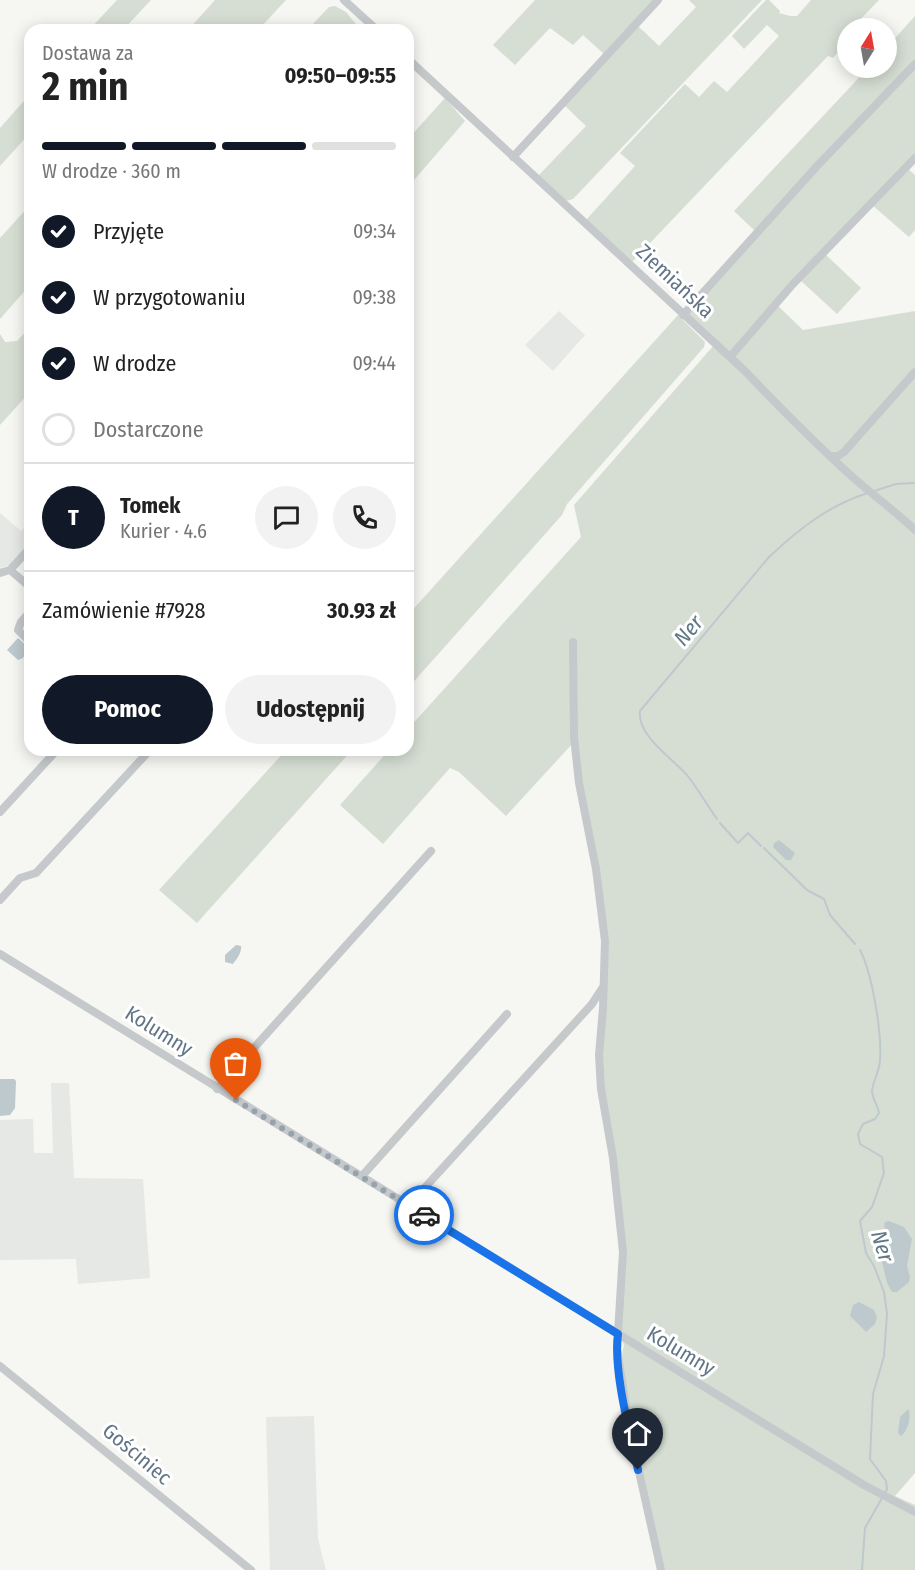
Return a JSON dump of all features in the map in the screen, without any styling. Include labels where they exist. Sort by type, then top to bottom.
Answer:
[{"type":"street","points":[[344,0],[370,24]]},
{"type":"street","points":[[513,157],[658,0]]},
{"type":"street","points":[[683,315],[818,165],[915,64]]},
{"type":"street","name":"Ziemiańska","points":[[414,65],[730,357],[788,417],[850,475],[915,530]]},
{"type":"street","points":[[730,357],[793,284],[915,158]]},
{"type":"street","points":[[832,456],[836,457],[844,452],[915,372]]},
{"type":"street","points":[[0,573],[10,570],[24,555]]},
{"type":"street","points":[[10,570],[24,582]]},
{"type":"street","points":[[24,619],[18,630],[24,636]]},
{"type":"street","points":[[573,642],[574,737],[579,783],[596,868],[605,934],[599,1055],[601,1089],[613,1158],[623,1252],[618,1361],[628,1427],[661,1570]]},
{"type":"street","points":[[0,812],[51,756]]},
{"type":"street","points":[[0,900],[20,878],[36,873],[144,756]]},
{"type":"street","points":[[218,1089],[431,851]]},
{"type":"street","name":"Kolumny","points":[[0,954],[878,1493],[915,1512]]},
{"type":"street","points":[[409,1205],[592,1004],[603,987]]},
{"type":"street","points":[[362,1176],[507,1014]]},
{"type":"street","name":"Gościniec","points":[[0,1366],[251,1570]]},
{"type":"shaded area","points":[[117,0],[151,0],[129,24],[95,24]]},
{"type":"shaded area","points":[[215,0],[286,0],[264,24],[193,24]]},
{"type":"shaded area","points":[[535,0],[656,0],[605,55],[583,35],[573,45],[550,28],[515,65],[493,45]]},
{"type":"shaded area","points":[[689,0],[762,0],[573,199],[566,201],[538,176],[586,126],[563,104],[637,25],[659,46],[696,7]]},
{"type":"shaded area","points":[[766,0],[769,0],[780,11],[779,13],[797,16],[811,0],[879,0],[862,18],[837,18],[837,54],[833,58],[828,56],[631,263],[586,220],[635,166],[620,153],[685,84],[699,97],[714,81],[727,92],[779,36],[767,25],[744,49],[732,36]]},
{"type":"shaded area","points":[[335,6],[346,12],[356,24],[313,24],[329,7]]},
{"type":"shaded area","points":[[915,16],[915,156],[777,305],[803,330],[915,311],[915,1473],[895,1496],[915,1505],[915,1570],[664,1570],[637,1453],[622,1360],[624,1346],[619,1326],[624,1264],[602,1078],[606,951],[574,742],[506,816],[459,772],[450,768],[383,844],[340,805],[384,756],[414,756],[414,722],[581,537],[574,505],[714,345],[683,311],[755,231],[734,211],[859,78],[897,78],[897,36]]},
{"type":"shaded area","points":[[445,98],[465,121],[414,180],[414,132]]},
{"type":"shaded area","points":[[24,101],[24,140],[0,166],[0,128]]},
{"type":"shaded area","points":[[907,168],[915,175],[915,230],[909,237],[872,205]]},
{"type":"shaded area","points":[[24,212],[24,292],[0,319],[0,238]]},
{"type":"shaded area","points":[[825,254],[861,288],[837,314],[800,280]]},
{"type":"shaded area","points":[[559,311],[585,335],[553,371],[525,345]]},
{"type":"shaded area","points":[[678,315],[705,342],[704,347],[567,504],[562,515],[414,681],[414,608]]},
{"type":"shaded area","points":[[24,333],[24,399],[0,425],[0,334],[5,342],[17,341]]},
{"type":"shaded area","points":[[0,513],[21,531],[24,528],[24,550],[10,565],[0,568]]},
{"type":"shaded area","points":[[18,638],[24,643],[24,656],[18,660],[7,650]]},
{"type":"shaded area","points":[[281,756],[347,756],[197,923],[159,890]]},
{"type":"shaded area","points":[[779,840],[795,853],[791,860],[786,860],[773,847],[774,843]]},
{"type":"shaded area","points":[[236,945],[241,946],[238,958],[233,964],[225,962],[225,955]]},
{"type":"shaded area","points":[[0,1079],[16,1081],[15,1108],[10,1115],[0,1116]]},
{"type":"shaded area","points":[[51,1083],[69,1083],[74,1178],[143,1179],[150,1278],[78,1284],[76,1259],[0,1260],[0,1120],[33,1119],[34,1153],[53,1153]]},
{"type":"shaded area","points":[[889,1221],[904,1227],[912,1239],[907,1266],[909,1282],[897,1292],[892,1292],[887,1283],[882,1262],[889,1244],[884,1225]]},
{"type":"shaded area","points":[[859,1302],[874,1310],[877,1317],[875,1324],[866,1332],[850,1316],[853,1305]]},
{"type":"shaded area","points":[[907,1410],[910,1413],[908,1424],[901,1436],[898,1433],[900,1417]]},
{"type":"shaded area","points":[[314,1416],[318,1539],[326,1570],[270,1570],[266,1417]]},
{"type":"waterway","name":"Ner","points":[[874,491],[896,484],[915,483]]},
{"type":"waterway","name":"Ner","points":[[717,819],[687,775],[650,738],[644,729],[640,711],[769,557],[827,511],[868,493]]},
{"type":"waterway","name":"Ner","points":[[720,823],[738,843],[748,833],[761,846]]},
{"type":"waterway","name":"Ner","points":[[764,848],[807,890],[824,899],[830,915],[855,944]]},
{"type":"waterway","name":"Ner","points":[[860,950],[872,988],[878,1019],[880,1048],[880,1064],[872,1091],[879,1113],[875,1119],[863,1124],[858,1134],[860,1144],[882,1157],[884,1173],[872,1207],[860,1221],[866,1253],[874,1266],[884,1292],[887,1314],[884,1356],[873,1394],[870,1459],[886,1481],[885,1493]]},
{"type":"waterway","name":"Ner","points":[[862,1570],[865,1528],[882,1498]]},
{"type":"way so far","points":[[236,1100],[424,1215]]},
{"type":"route","points":[[424,1215],[618,1334],[617,1350],[621,1383],[638,1470]]}]
